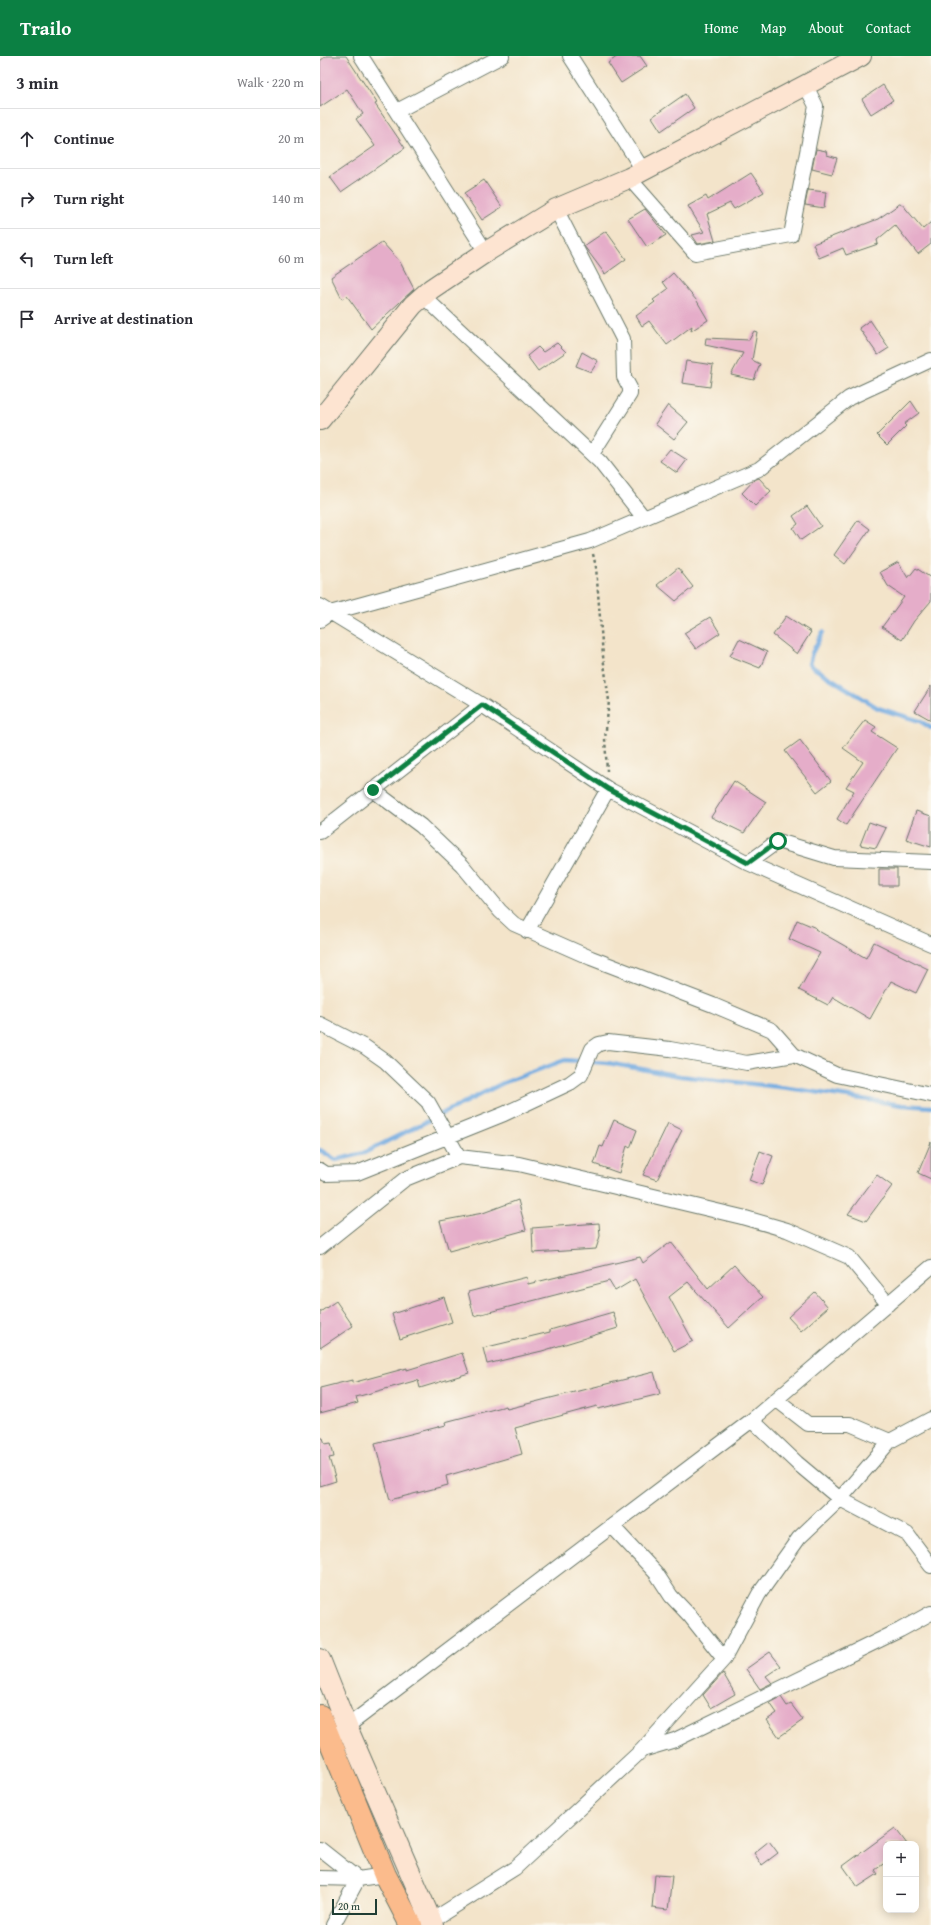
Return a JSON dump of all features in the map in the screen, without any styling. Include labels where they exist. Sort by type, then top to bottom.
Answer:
[{"type":"main road","points":[[320,420],[413,305],[431,289],[486,252],[556,209],[636,174],[805,84],[861,56]]},
{"type":"main road","points":[[320,1659],[338,1732],[385,1874],[425,1924]]},
{"type":"main road","points":[[320,1716],[338,1732],[425,1924]]},
{"type":"street","points":[[361,56],[486,252]]},
{"type":"street","points":[[397,111],[502,56]]},
{"type":"street","points":[[570,56],[636,174],[695,252],[791,235],[816,106],[805,84]]},
{"type":"street","points":[[556,209],[623,339],[624,377],[630,388],[630,394],[592,454]]},
{"type":"street","points":[[423,296],[592,454],[644,518]]},
{"type":"street","points":[[323,613],[590,541],[759,469],[849,398],[931,360]]},
{"type":"street","points":[[323,613],[482,705],[608,789],[748,863],[931,944]]},
{"type":"street","points":[[320,832],[482,705]]},
{"type":"street","points":[[527,931],[608,789]]},
{"type":"street","points":[[373,790],[421,826],[462,865],[500,911],[514,924],[591,958],[713,1005],[772,1030],[794,1055],[838,1075],[931,1095]]},
{"type":"street","points":[[748,863],[778,841],[834,858],[931,862]]},
{"type":"street","points":[[320,1024],[365,1047],[385,1061],[428,1102],[459,1157]]},
{"type":"street","points":[[320,1170],[326,1174],[357,1173],[445,1131],[504,1114],[570,1083],[581,1075],[592,1048],[599,1044],[608,1042],[670,1049],[747,1063],[794,1055]]},
{"type":"street","points":[[320,1247],[405,1179],[459,1157],[519,1164],[615,1186],[787,1230],[849,1257],[888,1304]]},
{"type":"street","points":[[338,1732],[752,1420],[931,1266]]},
{"type":"street","points":[[777,1400],[808,1424],[850,1424],[890,1442]]},
{"type":"street","points":[[425,1924],[515,1868],[642,1750],[724,1659],[759,1594],[799,1538],[840,1499],[890,1442],[931,1419]]},
{"type":"street","points":[[752,1420],[797,1463],[840,1499],[907,1534],[931,1566]]},
{"type":"street","points":[[612,1526],[656,1574],[671,1596],[690,1616],[724,1659]]},
{"type":"street","points":[[642,1750],[675,1740],[900,1630],[931,1613]]},
{"type":"street","points":[[320,1849],[358,1879]]},
{"type":"street","points":[[320,1878],[358,1879],[385,1874]]},
{"type":"street","points":[[333,1925],[358,1879]]},
{"type":"path","points":[[590,541],[596,567],[603,656],[609,701],[605,739],[608,789]]},
{"type":"building","points":[[326,56],[346,56],[377,103],[375,104],[405,148],[341,192],[330,177],[375,146],[356,119],[363,114],[347,89],[320,107],[320,61]]},
{"type":"building","points":[[618,56],[640,56],[647,66],[621,83],[608,63]]},
{"type":"building","points":[[883,85],[893,100],[871,114],[862,99]]},
{"type":"building","points":[[685,94],[694,108],[661,131],[652,117]]},
{"type":"building","points":[[816,149],[826,151],[827,155],[837,158],[832,174],[812,169]]},
{"type":"building","points":[[751,173],[764,192],[734,209],[730,203],[707,214],[715,241],[698,244],[692,235],[704,232],[688,206],[706,196],[708,200]]},
{"type":"building","points":[[484,180],[502,207],[482,220],[464,193]]},
{"type":"building","points":[[808,190],[826,192],[824,208],[805,205]]},
{"type":"building","points":[[901,203],[923,229],[931,222],[931,244],[918,254],[895,225],[877,240],[878,244],[846,255],[843,248],[819,258],[813,244],[878,219]]},
{"type":"building","points":[[645,209],[666,235],[647,247],[628,219]]},
{"type":"building","points":[[606,231],[626,259],[605,274],[584,246]]},
{"type":"building","points":[[382,242],[400,262],[414,289],[371,329],[347,296],[342,299],[331,277]]},
{"type":"building","points":[[673,273],[697,301],[708,320],[691,331],[692,326],[667,345],[649,321],[642,326],[636,316],[655,302],[653,300],[668,289],[663,282]]},
{"type":"building","points":[[870,320],[889,348],[878,355],[859,328]]},
{"type":"building","points":[[754,331],[757,332],[752,360],[760,364],[754,380],[731,375],[743,353],[705,345],[706,338],[749,340]]},
{"type":"building","points":[[557,343],[566,352],[538,371],[527,356],[538,347],[543,352]]},
{"type":"building","points":[[582,352],[598,361],[591,372],[576,366]]},
{"type":"building","points":[[686,361],[713,365],[710,387],[682,383]]},
{"type":"building","points":[[911,401],[919,413],[904,424],[906,426],[887,445],[877,435]]},
{"type":"building","points":[[668,405],[688,422],[674,439],[655,424]]},
{"type":"building","points":[[670,449],[687,460],[677,473],[660,461]]},
{"type":"building","points":[[759,478],[771,491],[755,506],[742,493],[754,480]]},
{"type":"building","points":[[807,506],[821,526],[801,540],[793,528],[798,524],[793,516]]},
{"type":"building","points":[[858,520],[870,529],[845,564],[834,555]]},
{"type":"building","points":[[898,562],[908,578],[916,568],[931,578],[931,601],[914,621],[902,640],[882,627],[904,597],[888,586],[880,572]]},
{"type":"building","points":[[678,568],[693,587],[676,601],[657,585]]},
{"type":"building","points":[[786,616],[811,632],[797,654],[773,635]]},
{"type":"building","points":[[710,617],[720,633],[696,649],[684,633]]},
{"type":"building","points":[[739,639],[767,652],[760,668],[730,656]]},
{"type":"building","points":[[931,686],[931,720],[915,711]]},
{"type":"building","points":[[865,720],[876,727],[872,732],[897,748],[846,825],[837,819],[854,791],[846,787],[863,762],[843,748]]},
{"type":"building","points":[[800,740],[831,781],[817,792],[785,751]]},
{"type":"building","points":[[734,781],[766,802],[744,833],[711,817]]},
{"type":"building","points":[[916,811],[931,816],[931,847],[906,839]]},
{"type":"building","points":[[869,822],[886,828],[876,848],[860,845]]},
{"type":"building","points":[[879,869],[897,869],[897,886],[879,886]]},
{"type":"building","points":[[797,920],[816,928],[815,929],[866,958],[874,942],[928,969],[916,993],[891,981],[870,1019],[833,997],[828,1005],[799,990],[820,953],[789,939]]},
{"type":"building","points":[[614,1120],[637,1130],[630,1148],[627,1146],[619,1173],[594,1164],[600,1146],[603,1147]]},
{"type":"building","points":[[668,1123],[682,1130],[657,1180],[643,1175]]},
{"type":"building","points":[[931,1142],[931,1179],[918,1173]]},
{"type":"building","points":[[760,1151],[773,1156],[762,1185],[749,1180]]},
{"type":"building","points":[[877,1175],[892,1186],[866,1221],[848,1214]]},
{"type":"building","points":[[518,1200],[526,1230],[449,1251],[440,1221],[483,1213]]},
{"type":"building","points":[[599,1223],[600,1236],[596,1249],[533,1253],[532,1228]]},
{"type":"building","points":[[671,1242],[708,1289],[734,1265],[763,1297],[729,1328],[688,1282],[669,1297],[693,1341],[674,1351],[635,1279],[615,1291],[609,1281],[474,1316],[468,1292],[527,1277],[528,1284],[640,1257],[643,1263]]},
{"type":"building","points":[[815,1292],[828,1307],[801,1331],[788,1317]]},
{"type":"building","points":[[444,1297],[452,1322],[400,1339],[392,1314]]},
{"type":"building","points":[[336,1301],[353,1326],[320,1348],[320,1312]]},
{"type":"building","points":[[613,1312],[618,1328],[542,1351],[487,1364],[483,1348],[550,1332],[550,1330]]},
{"type":"building","points":[[462,1353],[469,1373],[420,1388],[418,1380],[356,1397],[358,1403],[320,1413],[320,1388],[352,1380],[352,1383],[407,1368],[407,1370]]},
{"type":"building","points":[[654,1372],[660,1394],[598,1409],[597,1406],[515,1428],[522,1454],[446,1476],[448,1485],[390,1500],[375,1443],[446,1425],[445,1422],[506,1406],[507,1409]]},
{"type":"building","points":[[320,1438],[323,1438],[325,1444],[331,1443],[334,1457],[329,1458],[336,1481],[320,1486]]},
{"type":"building","points":[[770,1652],[781,1666],[766,1676],[772,1683],[760,1689],[746,1669]]},
{"type":"building","points":[[723,1673],[735,1694],[711,1708],[703,1695]]},
{"type":"building","points":[[781,1697],[787,1706],[791,1704],[803,1720],[779,1737],[767,1720],[777,1713],[770,1703]]},
{"type":"building","points":[[895,1828],[905,1841],[883,1841],[883,1864],[875,1870],[878,1874],[858,1887],[843,1866]]},
{"type":"building","points":[[769,1841],[778,1853],[762,1865],[754,1853]]},
{"type":"building","points":[[655,1875],[672,1876],[668,1910],[652,1908]]},
{"type":"waterway","points":[[823,632],[812,653],[809,664],[878,708],[920,721],[931,728]]},
{"type":"waterway","points":[[320,1150],[336,1160],[364,1153],[503,1083],[565,1060],[608,1063],[680,1076],[788,1088],[902,1105],[931,1107]]},
{"type":"route","points":[[373,790],[482,705],[608,789],[748,863],[778,841]]}]
